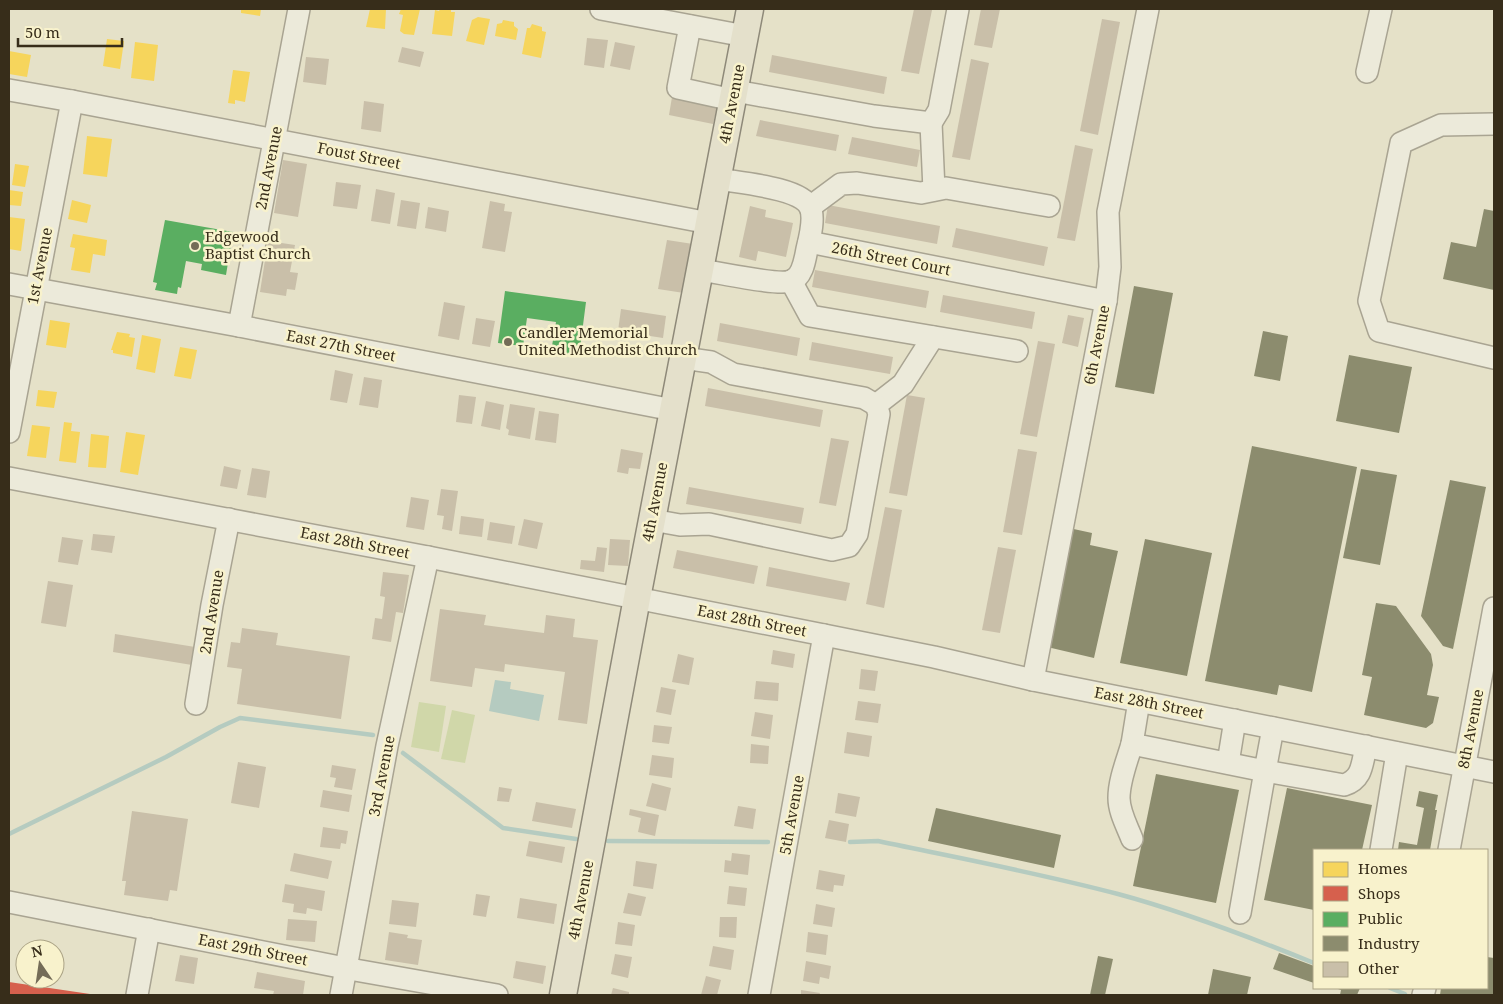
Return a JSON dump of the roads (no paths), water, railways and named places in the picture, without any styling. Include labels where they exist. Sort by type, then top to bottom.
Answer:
[{"type":"main road","name":"4th Avenue","points":[[563,995],[750,9]]},
{"type":"street","name":"2nd Avenue","points":[[239,326],[299,9]]},
{"type":"street","points":[[601,9],[745,36]]},
{"type":"street","points":[[934,190],[931,123],[939,110],[958,9]]},
{"type":"street","name":"6th Avenue","points":[[1033,680],[1106,301],[1110,268],[1108,212],[1148,9]]},
{"type":"street","points":[[1367,72],[1381,9]]},
{"type":"street","points":[[690,26],[678,88],[931,123]]},
{"type":"street","name":"Foust Street","points":[[9,90],[709,223]]},
{"type":"street","name":"1st Avenue","points":[[9,432],[72,101]]},
{"type":"street","points":[[1494,124],[1441,126],[1401,143],[1369,301],[1379,332],[1494,358]]},
{"type":"street","points":[[700,270],[777,282],[791,281],[800,273],[804,264],[812,217],[810,206],[801,197],[787,191],[718,179]]},
{"type":"street","points":[[810,206],[841,184],[857,183],[921,193],[946,188],[1049,206]]},
{"type":"street","name":"26th Street Court","points":[[808,242],[1106,301]]},
{"type":"street","points":[[791,281],[810,316],[1018,351]]},
{"type":"street","name":"East 27th Street","points":[[9,284],[239,326],[673,410]]},
{"type":"street","points":[[876,405],[903,384],[934,337]]},
{"type":"street","points":[[652,520],[680,525],[709,524],[832,550],[849,546],[857,534],[880,414],[876,405],[864,398],[733,374],[711,362],[683,358]]},
{"type":"street","name":"East 28th Street","points":[[9,478],[428,557],[824,635],[934,657],[1033,680],[1494,772]]},
{"type":"street","name":"2nd Avenue","points":[[196,704],[212,605],[229,519]]},
{"type":"street","name":"3rd Avenue","points":[[341,995],[387,746],[428,557]]},
{"type":"street","name":"8th Avenue","points":[[1449,849],[1494,608]]},
{"type":"street","name":"5th Avenue","points":[[759,995],[824,635]]},
{"type":"street","points":[[1132,839],[1119,799],[1120,784],[1132,744],[1139,701]]},
{"type":"street","points":[[1228,763],[1235,720]]},
{"type":"street","points":[[1240,913],[1273,728]]},
{"type":"street","points":[[1132,744],[1344,785],[1352,782],[1357,777],[1361,769],[1366,746]]},
{"type":"street","points":[[1381,849],[1397,753]]},
{"type":"street","name":"East 29th Street","points":[[9,902],[346,968],[497,995]]},
{"type":"street","points":[[137,995],[149,929]]},
{"type":"waterway","points":[[9,834],[166,757],[240,718],[373,735]]},
{"type":"waterway","points":[[403,753],[503,828],[576,839]]},
{"type":"waterway","points":[[608,841],[768,842]]},
{"type":"waterway","points":[[850,842],[878,841],[1088,886],[1168,909],[1313,963]]},
{"type":"waterway","points":[[1392,989],[1405,994]]},
{"type":"place","name":"Edgewood Baptist Church","points":[[195,246]]},
{"type":"place","name":"Candler Memorial United Methodist Church","points":[[508,342]]}]
